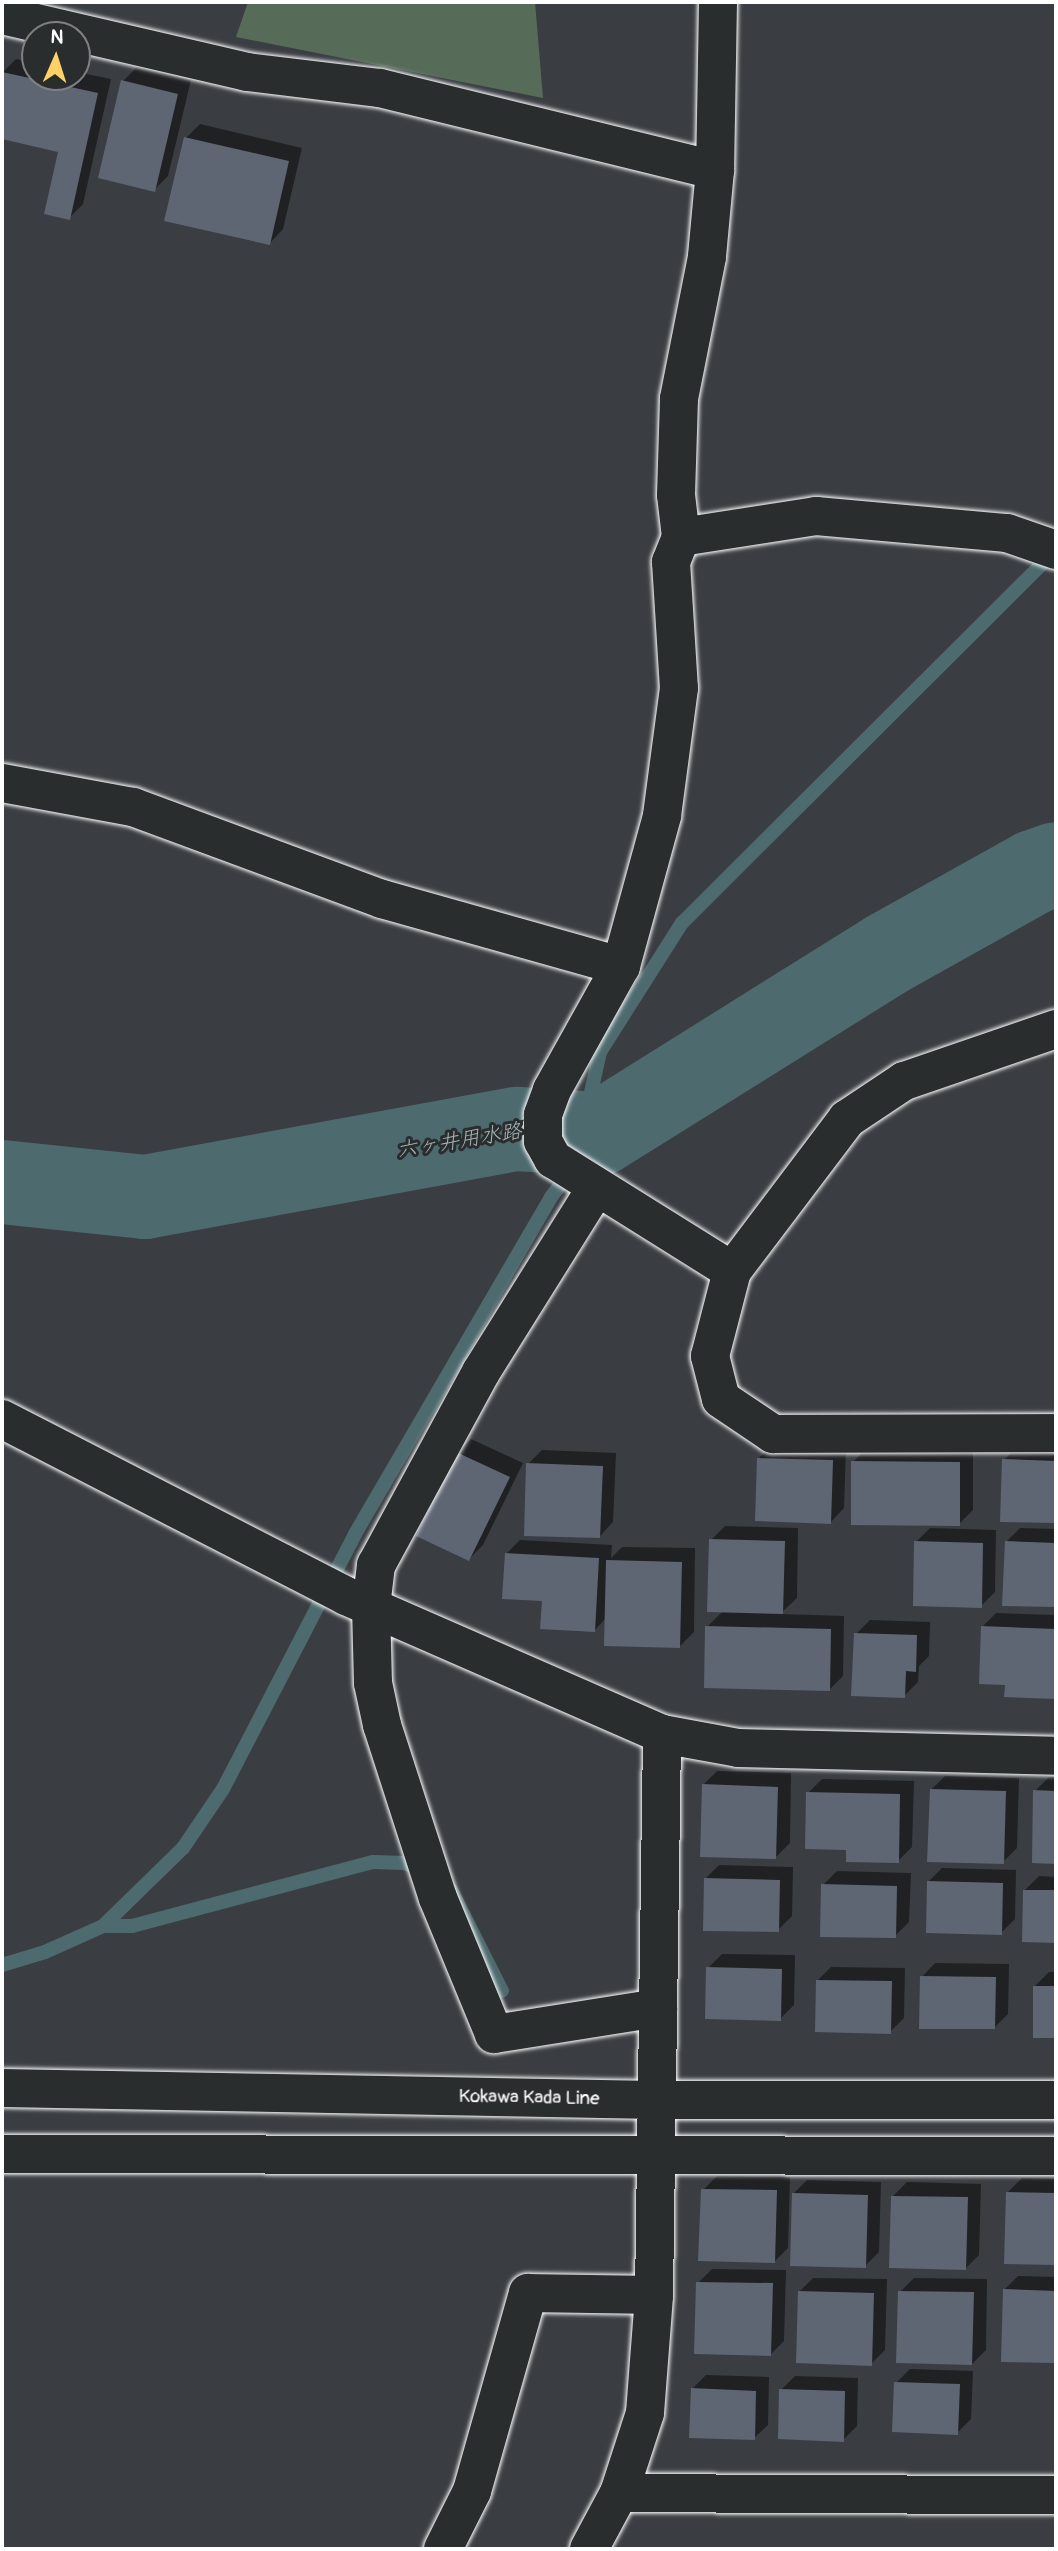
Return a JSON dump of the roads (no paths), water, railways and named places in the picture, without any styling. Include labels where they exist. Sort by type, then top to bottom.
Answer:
[{"type":"street","points":[[718,2],[715,170],[707,257],[679,398],[676,495],[681,537],[671,562],[679,688],[662,816],[621,967],[551,1090],[546,1138],[591,1185],[732,1271]]},
{"type":"street","points":[[11,12],[247,72],[380,88],[715,170]]},
{"type":"street","points":[[681,537],[816,516],[1007,533],[1051,547]]},
{"type":"street","points":[[2,783],[133,807],[382,899],[621,967]]},
{"type":"street","points":[[1056,1029],[904,1081],[847,1119],[732,1271],[710,1356],[721,1399],[774,1434],[1056,1433]]},
{"type":"street","points":[[591,1185],[481,1373],[382,1553],[359,1601],[380,1715],[438,1898],[494,2034],[658,2008]]},
{"type":"street","points":[[2,1419],[359,1601],[662,1734],[738,1748],[1056,1756]]},
{"type":"street","points":[[589,2549],[619,2493],[645,2413],[654,2295],[662,1734]]},
{"type":"street","name":"Kokawa Kada Line","points":[[2,2088],[656,2100],[1056,2100]]},
{"type":"street","points":[[2,2154],[654,2158],[1056,2156]]},
{"type":"street","points":[[443,2549],[472,2491],[528,2293],[654,2295]]},
{"type":"street","points":[[619,2493],[1056,2495]]},
{"type":"waterway","points":[[582,1133],[600,1052],[682,923],[1053,553]]},
{"type":"waterway","name":"六ヶ井用水路","points":[[2,1182],[145,1197],[517,1129],[599,1134],[887,954],[1034,872],[1056,864]]},
{"type":"waterway","points":[[2,1965],[45,1952],[103,1926],[183,1848],[223,1789],[355,1534],[551,1197],[599,1134]]},
{"type":"waterway","points":[[103,1926],[132,1926],[373,1862],[405,1863],[424,1871]]},
{"type":"waterway","points":[[451,1890],[502,1991]]}]
